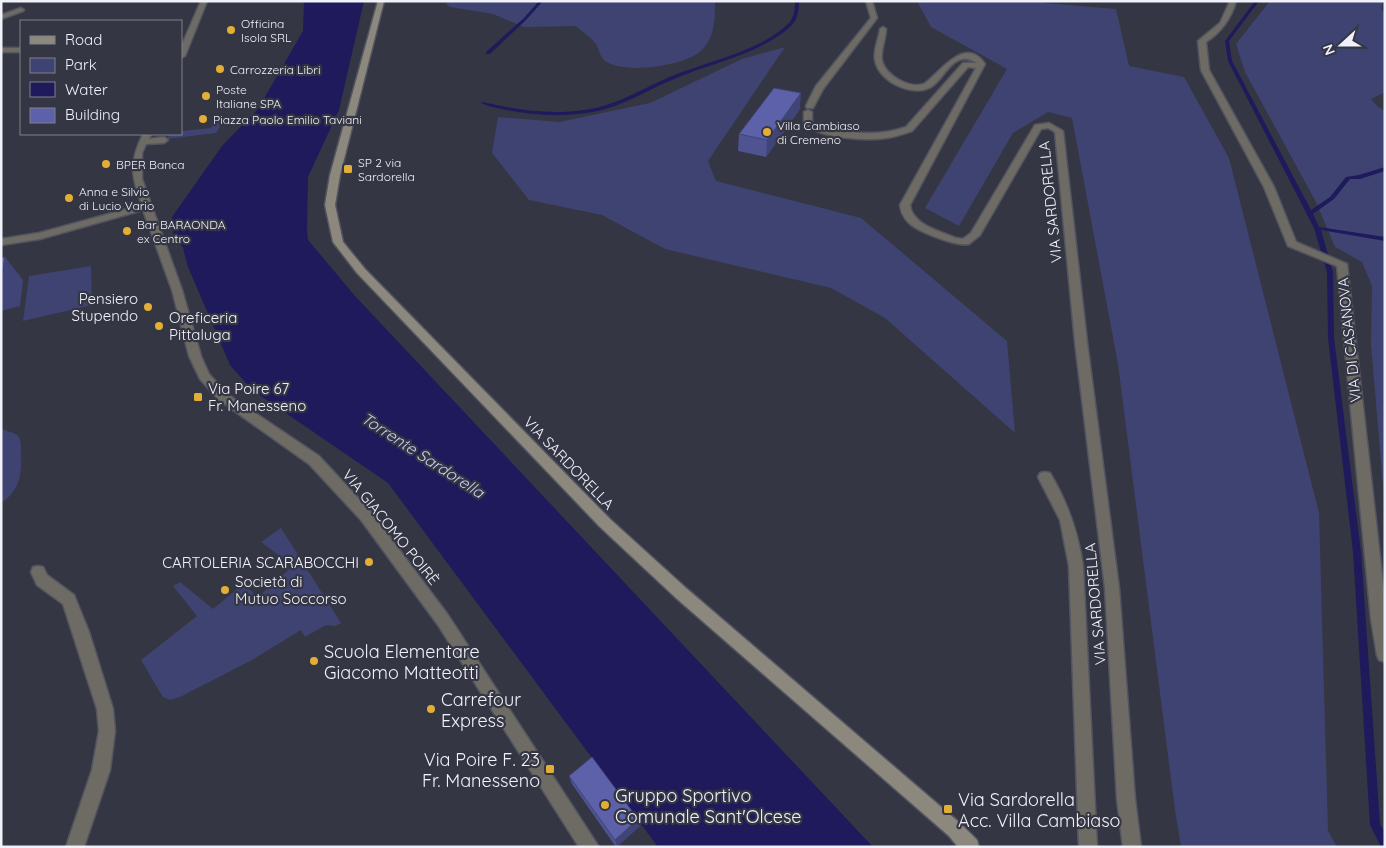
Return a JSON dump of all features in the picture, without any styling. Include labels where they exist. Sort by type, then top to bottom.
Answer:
[{"type":"main road","name":"VIA SARDORELLA","points":[[380,6],[335,175],[330,205],[338,242],[361,271],[605,523],[681,593],[955,830],[970,847]]},
{"type":"street","points":[[183,49],[204,1]]},
{"type":"street","points":[[869,1],[874,18],[819,88],[809,109],[808,123],[813,128],[867,137],[901,133],[909,129],[966,65],[980,66],[980,61],[974,57],[958,57],[927,86],[913,89],[904,86],[886,72],[878,59],[883,29]]},
{"type":"street","name":"VIA DI CASANOVA","points":[[1233,1],[1231,13],[1218,31],[1202,41],[1205,70],[1269,187],[1292,244],[1342,264],[1378,609],[1385,655]]},
{"type":"street","points":[[1,18],[22,10]]},
{"type":"street","points":[[1,50],[20,50]]},
{"type":"street","name":"VIA SARDORELLA","points":[[980,66],[905,205],[906,213],[913,222],[946,238],[966,242],[975,235],[1038,127],[1049,125],[1059,131],[1081,342],[1112,588],[1126,799],[1132,847]]},
{"type":"street","points":[[145,138],[164,140]]},
{"type":"street","name":"VIA GIACOMO POIRÈ","points":[[145,138],[138,152],[137,179],[176,290],[195,356],[204,376],[223,397],[314,460],[341,486],[366,516],[442,620],[590,847]]},
{"type":"street","points":[[1,242],[40,236],[147,206]]},
{"type":"street","points":[[1045,477],[1062,503],[1072,532],[1079,622],[1088,847]]},
{"type":"street","points":[[38,572],[42,580],[69,600],[105,709],[107,731],[101,770],[75,847]]},
{"type":"green space","points":[[449,1],[715,1],[715,14],[714,27],[710,38],[703,49],[695,55],[670,64],[641,68],[614,65],[605,61],[594,41],[576,26],[524,27],[493,14],[450,7],[446,4]]},
{"type":"green space","points":[[917,1],[1043,1],[1045,3],[1116,9],[1129,66],[1184,77],[1229,158],[1319,513],[1328,831],[1337,847],[1181,847],[1118,364],[1072,118],[1048,112],[1013,133],[959,226],[925,208],[1007,69],[931,27]]},
{"type":"green space","points":[[1270,1],[1383,1],[1381,9],[1385,13],[1385,92],[1371,99],[1385,111],[1385,509],[1371,344],[1372,286],[1362,262],[1335,247],[1316,202],[1245,72],[1236,44]]},
{"type":"green space","points":[[785,47],[708,161],[716,181],[861,218],[1007,341],[1015,433],[885,318],[831,288],[665,249],[602,215],[529,200],[492,153],[498,117],[559,122],[650,103],[742,59]]},
{"type":"green space","points":[[223,122],[216,133],[167,139],[169,135],[182,135],[182,131],[211,128],[213,123]]},
{"type":"green space","points":[[91,266],[92,305],[23,321],[29,276]]},
{"type":"green space","points":[[1,429],[18,436],[21,444],[21,458],[19,480],[13,492],[1,503]]},
{"type":"green space","points":[[281,528],[341,623],[335,626],[326,625],[305,637],[301,630],[252,660],[180,697],[170,700],[163,697],[141,660],[197,616],[173,586],[180,582],[213,609],[243,584],[258,597],[293,566],[261,542]]},
{"type":"water","name":"Torrente Sardorella","points":[[304,1],[364,1],[339,110],[308,177],[308,240],[355,296],[873,847],[658,847],[388,483],[252,390],[230,365],[188,267],[183,248],[173,234],[172,217],[222,146],[258,109],[303,31]]},
{"type":"building","points":[[774,88],[801,93],[767,140],[739,134]]},
{"type":"building","points":[[5,257],[1,279],[1,258]]},
{"type":"building","name":"Gruppo Sportivo Comunale Sant'Olcese","points":[[592,757],[638,819],[615,840],[569,776]]},
{"type":"waterway","points":[[488,53],[525,19],[541,1]]},
{"type":"waterway","points":[[483,103],[519,111],[545,113],[582,112],[606,107],[674,77],[763,43],[791,23],[796,14],[797,1]]},
{"type":"waterway","points":[[1257,1],[1227,41],[1230,61],[1317,228]]},
{"type":"waterway","points":[[1310,213],[1332,198],[1348,178],[1360,177],[1385,169]]},
{"type":"waterway","points":[[1317,228],[1385,239]]},
{"type":"waterway","points":[[1317,228],[1330,272],[1331,338],[1357,552],[1375,825],[1385,844]]},
{"type":"place","name":"Officina Isola SRL","points":[[231,30]]},
{"type":"place","name":"Carrozzeria Libri","points":[[220,69]]},
{"type":"place","name":"Poste Italiane SPA","points":[[206,96]]},
{"type":"place","name":"Piazza Paolo Emilio Taviani","points":[[203,119]]},
{"type":"place","name":"Villa Cambiaso di Cremeno","points":[[767,132]]},
{"type":"place","name":"BPER Banca","points":[[106,164]]},
{"type":"place","name":"SP 2 via Sardorella","points":[[348,169]]},
{"type":"place","name":"Anna e Silvio di Lucio Vario","points":[[69,198]]},
{"type":"place","name":"Bar BARAONDA ex Centro","points":[[127,231]]},
{"type":"place","name":"Pensiero Stupendo","points":[[148,307]]},
{"type":"place","name":"Oreficeria Pittaluga","points":[[159,326]]},
{"type":"place","name":"Via Poire 67 Fr. Manesseno","points":[[198,397]]},
{"type":"place","name":"CARTOLERIA SCARABOCCHI","points":[[369,562]]},
{"type":"place","name":"Società di Mutuo Soccorso","points":[[225,590]]},
{"type":"place","name":"Scuola Elementare Giacomo Matteotti","points":[[314,661]]},
{"type":"place","name":"Carrefour Express","points":[[431,709]]},
{"type":"place","name":"Via Poire F. 23 Fr. Manesseno","points":[[550,769]]},
{"type":"place","name":"Gruppo Sportivo Comunale Sant'Olcese","points":[[605,805]]},
{"type":"place","name":"Via Sardorella Acc. Villa Cambiaso","points":[[948,809]]}]
